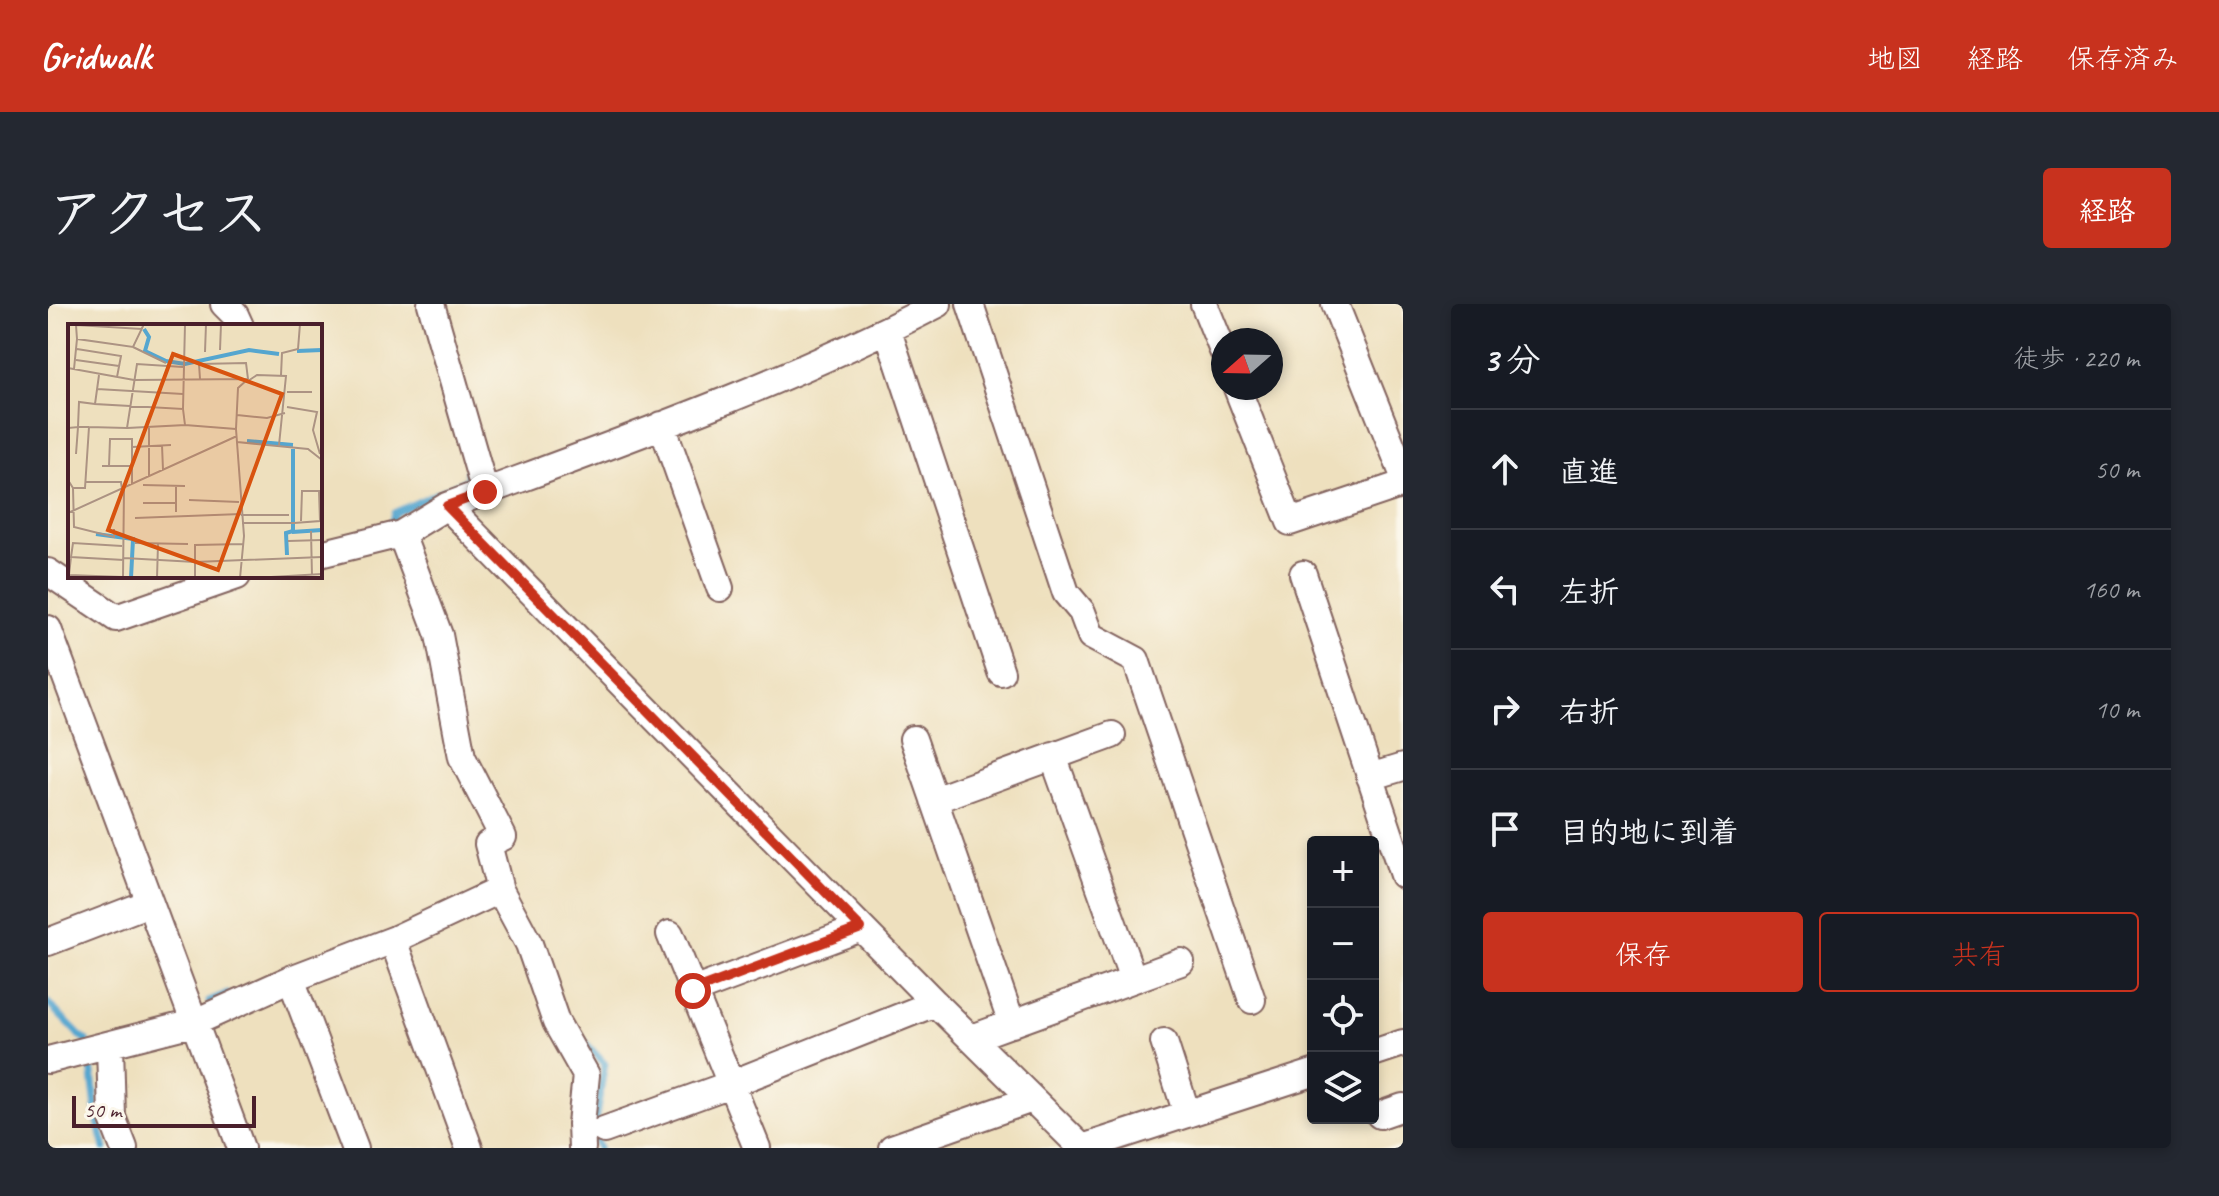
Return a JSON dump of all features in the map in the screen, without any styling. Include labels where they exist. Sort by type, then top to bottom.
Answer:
[{"type":"street","points":[[224,304],[239,324]]},
{"type":"street","points":[[431,304],[485,492]]},
{"type":"street","points":[[322,553],[395,535],[447,506],[809,367],[938,304]]},
{"type":"street","points":[[970,304],[1066,593],[1082,612],[1091,636],[1136,660],[1252,1000]]},
{"type":"street","points":[[1204,304],[1214,328]]},
{"type":"street","points":[[1335,304],[1403,474]]},
{"type":"street","points":[[888,331],[1001,672]]},
{"type":"street","points":[[1242,400],[1290,522],[1403,484]]},
{"type":"street","points":[[662,425],[720,588]]},
{"type":"street","points":[[447,506],[935,1003],[1082,1148],[1307,1075]]},
{"type":"street","points":[[395,535],[439,635],[462,757],[503,837],[488,844],[498,884],[529,944],[556,1022],[586,1075],[582,1148]]},
{"type":"street","points":[[48,572],[116,618],[231,578]]},
{"type":"street","points":[[1303,574],[1403,875]]},
{"type":"street","points":[[48,629],[241,1148]]},
{"type":"street","points":[[934,800],[1112,735]]},
{"type":"street","points":[[913,739],[1012,1024]]},
{"type":"street","points":[[1053,756],[1133,979]]},
{"type":"street","points":[[1370,777],[1403,767]]},
{"type":"street","points":[[48,1060],[193,1023],[291,979],[393,940],[498,884]]},
{"type":"street","points":[[48,942],[149,903]]},
{"type":"street","points":[[693,991],[861,928]]},
{"type":"street","points":[[670,934],[757,1148]]},
{"type":"street","points":[[393,940],[469,1148]]},
{"type":"street","points":[[972,1038],[1181,962]]},
{"type":"street","points":[[291,979],[355,1148]]},
{"type":"street","points":[[604,1130],[731,1084],[935,1003]]},
{"type":"street","points":[[1164,1042],[1187,1114]]},
{"type":"street","points":[[1376,1052],[1403,1043]]},
{"type":"street","points":[[96,1049],[112,1117],[124,1148]]},
{"type":"street","points":[[903,1146],[1032,1099]]},
{"type":"waterway","points":[[393,532],[394,513],[468,479],[467,472]]},
{"type":"waterway","points":[[209,1001],[226,994]]},
{"type":"waterway","points":[[48,1003],[87,1044]]},
{"type":"waterway","points":[[573,1029],[605,1064],[593,1133],[599,1148]]},
{"type":"waterway","points":[[90,1056],[97,1118],[105,1148]]},
{"type":"route","points":[[485,492],[447,506],[861,928],[693,991]]}]
